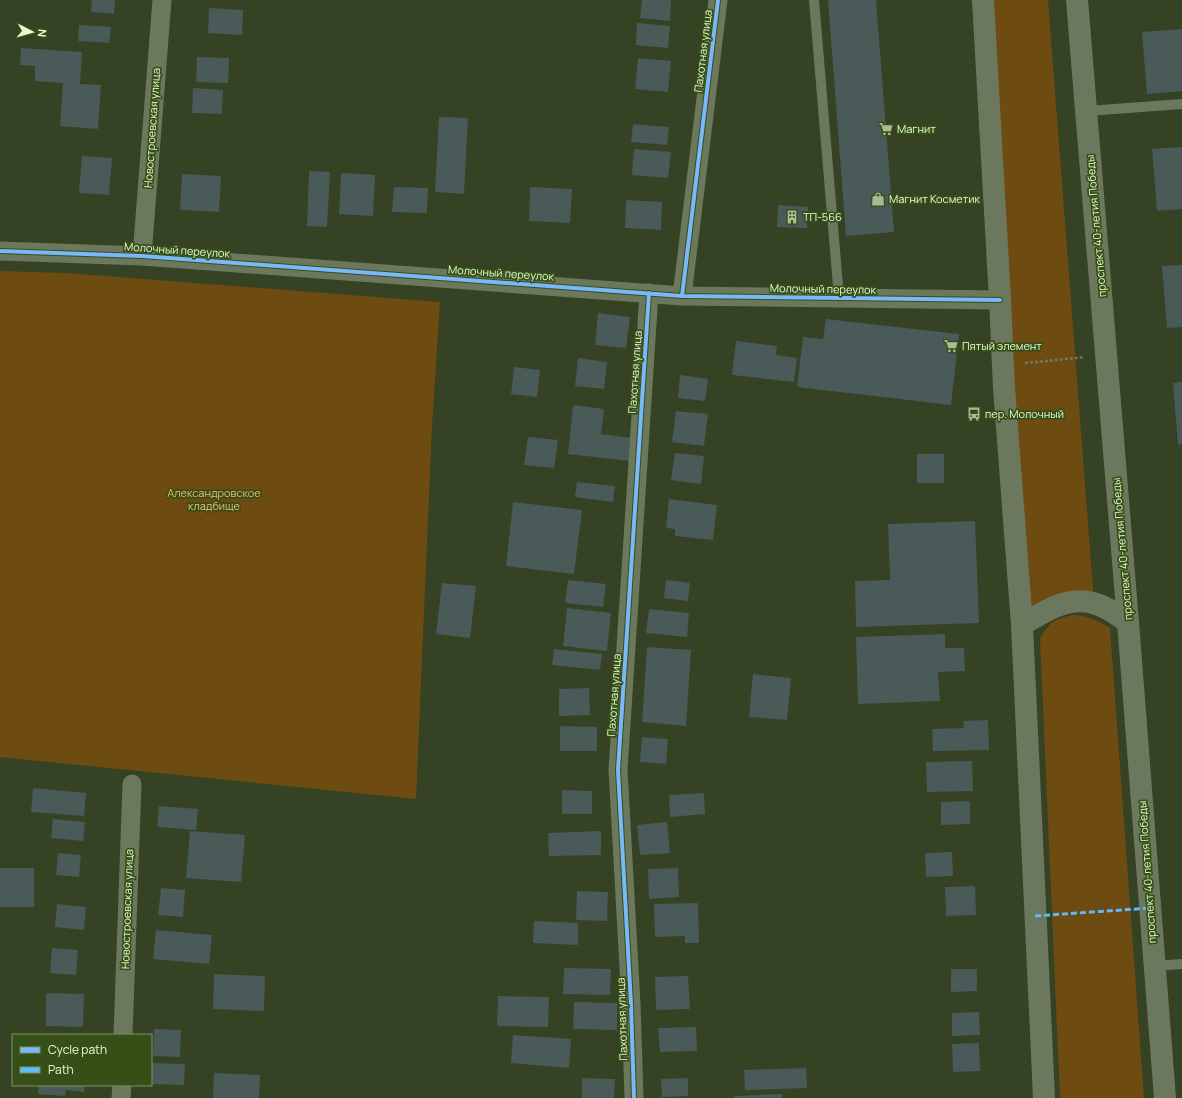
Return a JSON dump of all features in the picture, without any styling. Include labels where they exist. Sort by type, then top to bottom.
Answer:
[{"type":"main road","points":[[983,0],[1003,365],[1022,625],[1044,1098]]},
{"type":"main road","name":"проспект 40-летия Победы","points":[[1077,0],[1165,1098]]},
{"type":"main road","points":[[1022,625],[1050,609],[1064,604],[1080,601],[1094,603],[1111,611],[1128,622]]},
{"type":"street","name":"Новостроевская улица","points":[[142,256],[162,0]]},
{"type":"street","name":"Пахотная улица","points":[[682,296],[718,0]]},
{"type":"street","name":"Молочный переулок","points":[[0,251],[142,256],[682,296],[1000,300]]},
{"type":"street","name":"Пахотная улица","points":[[634,1098],[631,1004],[618,770],[649,293]]},
{"type":"street","name":"Новостроевская улица","points":[[124,1034],[132,784]]},
{"type":"street","points":[[122,1086],[122,1098]]},
{"type":"lane","points":[[814,0],[839,298]]},
{"type":"lane","points":[[1086,111],[1182,104]]},
{"type":"lane","points":[[1154,966],[1182,964]]},
{"type":"path","points":[[1003,365],[1106,355]]},
{"type":"green space","points":[[988,0],[1048,0],[1094,602],[1026,608]]},
{"type":"green space","name":"Александровское кладбище","points":[[0,271],[67,273],[440,302],[432,426],[416,799],[0,757]]},
{"type":"green space","points":[[1073,615],[1092,619],[1110,628],[1144,1098],[1060,1098],[1040,638],[1053,622]]},
{"type":"building","points":[[92,0],[115,0],[114,14],[91,12]]},
{"type":"building","points":[[642,0],[671,0],[670,21],[640,18]]},
{"type":"building","points":[[828,0],[876,0],[894,232],[846,236]]},
{"type":"building","points":[[209,8],[243,10],[242,35],[208,33]]},
{"type":"building","points":[[637,23],[670,26],[668,48],[636,45]]},
{"type":"building","points":[[79,25],[111,27],[109,43],[78,41]]},
{"type":"building","points":[[1182,29],[1182,91],[1147,94],[1142,32]]},
{"type":"building","points":[[21,48],[82,52],[80,84],[101,85],[98,129],[60,126],[63,83],[35,81],[35,66],[20,65]]},
{"type":"building","points":[[197,57],[229,58],[228,83],[196,82]]},
{"type":"building","points":[[638,58],[671,61],[668,92],[635,89]]},
{"type":"building","points":[[193,88],[223,90],[222,114],[192,113]]},
{"type":"building","points":[[439,117],[468,118],[464,194],[435,192]]},
{"type":"building","points":[[633,124],[669,127],[667,145],[631,142]]},
{"type":"building","points":[[1182,147],[1182,209],[1157,211],[1152,149]]},
{"type":"building","points":[[634,149],[671,152],[668,178],[632,175]]},
{"type":"building","points":[[82,156],[112,158],[109,195],[79,193]]},
{"type":"building","points":[[309,171],[330,172],[327,227],[307,226]]},
{"type":"building","points":[[341,173],[375,175],[373,216],[339,214]]},
{"type":"building","points":[[182,174],[221,176],[219,212],[180,210]]},
{"type":"building","points":[[394,187],[428,188],[427,213],[392,212]]},
{"type":"building","points":[[530,187],[572,189],[570,223],[529,221]]},
{"type":"building","points":[[626,200],[662,202],[661,230],[625,228]]},
{"type":"building","name":"ТП-566","points":[[778,205],[808,207],[807,228],[777,227]]},
{"type":"building","points":[[1182,265],[1182,327],[1167,328],[1162,266]]},
{"type":"building","points":[[598,313],[630,317],[626,348],[595,345]]},
{"type":"building","points":[[826,319],[959,334],[951,405],[797,387],[803,337],[823,339]]},
{"type":"building","points":[[736,341],[777,346],[776,355],[797,358],[794,382],[732,375]]},
{"type":"building","points":[[578,358],[607,362],[604,389],[575,386]]},
{"type":"building","points":[[514,367],[540,370],[537,397],[511,394]]},
{"type":"building","points":[[680,375],[708,379],[705,401],[678,398]]},
{"type":"building","points":[[1182,382],[1182,444],[1178,445],[1173,383]]},
{"type":"building","points":[[573,405],[604,409],[601,434],[632,438],[630,461],[568,454]]},
{"type":"building","points":[[676,411],[708,414],[704,446],[672,442]]},
{"type":"building","points":[[528,437],[558,440],[554,468],[524,465]]},
{"type":"building","points":[[675,453],[704,456],[701,484],[671,480]]},
{"type":"building","points":[[917,454],[944,454],[944,483],[917,483]]},
{"type":"building","points":[[577,482],[615,486],[613,502],[575,497]]},
{"type":"building","points":[[669,499],[717,505],[713,540],[675,536],[675,529],[666,528]]},
{"type":"building","points":[[513,502],[582,510],[574,574],[506,566]]},
{"type":"building","points":[[975,521],[979,623],[856,627],[855,581],[890,580],[888,524]]},
{"type":"building","points":[[568,580],[606,584],[603,607],[565,603]]},
{"type":"building","points":[[666,580],[690,583],[688,601],[664,598]]},
{"type":"building","points":[[442,583],[476,586],[470,638],[436,634]]},
{"type":"building","points":[[567,608],[611,613],[607,651],[563,646]]},
{"type":"building","points":[[649,609],[689,613],[687,637],[646,633]]},
{"type":"building","points":[[945,634],[945,648],[964,648],[965,671],[938,672],[940,701],[858,704],[856,637]]},
{"type":"building","points":[[647,647],[691,650],[686,726],[642,722]]},
{"type":"building","points":[[554,649],[602,654],[600,670],[552,665]]},
{"type":"building","points":[[753,674],[791,678],[787,720],[749,717]]},
{"type":"building","points":[[589,688],[590,715],[559,716],[559,689]]},
{"type":"building","points":[[988,720],[989,750],[933,751],[932,729],[964,728],[963,721]]},
{"type":"building","points":[[560,726],[597,727],[597,751],[560,751]]},
{"type":"building","points":[[642,737],[668,739],[666,764],[640,762]]},
{"type":"building","points":[[972,761],[973,791],[927,792],[926,762]]},
{"type":"building","points":[[33,788],[86,793],[84,816],[31,812]]},
{"type":"building","points":[[562,790],[592,791],[592,814],[562,814]]},
{"type":"building","points":[[704,793],[705,814],[670,817],[669,795]]},
{"type":"building","points":[[970,801],[970,824],[941,825],[941,802]]},
{"type":"building","points":[[159,806],[198,809],[196,830],[157,827]]},
{"type":"building","points":[[53,819],[85,822],[83,841],[51,838]]},
{"type":"building","points":[[667,822],[670,853],[640,855],[637,825]]},
{"type":"building","points":[[190,831],[245,835],[241,882],[186,878]]},
{"type":"building","points":[[601,831],[601,855],[549,856],[548,833]]},
{"type":"building","points":[[952,852],[953,876],[926,877],[925,853]]},
{"type":"building","points":[[58,853],[81,855],[79,877],[56,875]]},
{"type":"building","points":[[0,868],[34,868],[34,907],[0,907]]},
{"type":"building","points":[[678,868],[679,897],[649,899],[648,869]]},
{"type":"building","points":[[975,886],[976,915],[946,916],[945,887]]},
{"type":"building","points":[[161,888],[185,890],[183,917],[158,915]]},
{"type":"building","points":[[577,891],[608,892],[607,921],[576,920]]},
{"type":"building","points":[[698,903],[699,943],[685,943],[685,936],[655,937],[654,904]]},
{"type":"building","points":[[57,904],[86,907],[84,930],[55,927]]},
{"type":"building","points":[[534,921],[578,923],[578,945],[533,943]]},
{"type":"building","points":[[156,930],[212,935],[209,964],[153,959]]},
{"type":"building","points":[[52,948],[78,950],[76,975],[50,973]]},
{"type":"building","points":[[564,968],[611,969],[610,995],[563,994]]},
{"type":"building","points":[[951,969],[977,969],[977,991],[951,992]]},
{"type":"building","points":[[214,974],[265,976],[264,1011],[213,1009]]},
{"type":"building","points":[[688,976],[690,1009],[656,1010],[655,977]]},
{"type":"building","points":[[46,993],[84,994],[83,1027],[46,1026]]},
{"type":"building","points":[[498,996],[549,997],[548,1027],[497,1026]]},
{"type":"building","points":[[574,1002],[617,1003],[617,1030],[573,1029]]},
{"type":"building","points":[[979,1012],[980,1035],[952,1036],[952,1013]]},
{"type":"building","points":[[696,1027],[697,1051],[660,1052],[658,1028]]},
{"type":"building","points":[[154,1029],[181,1030],[180,1057],[153,1056]]},
{"type":"building","points":[[513,1035],[571,1039],[569,1068],[511,1063]]},
{"type":"building","points":[[979,1043],[980,1071],[953,1072],[952,1044]]},
{"type":"building","points":[[152,1063],[185,1064],[184,1085],[152,1084]]},
{"type":"building","points":[[806,1068],[807,1088],[745,1090],[744,1070]]},
{"type":"building","points":[[214,1073],[260,1075],[259,1098],[213,1098]]},
{"type":"building","points":[[582,1078],[615,1079],[614,1098],[582,1098]]},
{"type":"building","points":[[688,1078],[688,1096],[662,1097],[661,1079]]},
{"type":"building","points":[[39,1086],[85,1086],[84,1092],[66,1090],[65,1096],[38,1094]]},
{"type":"building","points":[[782,1094],[782,1098],[735,1098],[735,1096]]},
{"type":"marked path","points":[[1035,916],[1150,908]]},
{"type":"cycle path","points":[[682,296],[718,0]]},
{"type":"cycle path","points":[[0,251],[142,256],[682,296],[1000,300]]},
{"type":"cycle path","points":[[634,1098],[631,1004],[618,770],[649,293]]},
{"type":"place","name":"Магнит","points":[[886,129]]},
{"type":"place","name":"Магнит Косметик","points":[[878,199]]},
{"type":"place","name":"ТП-566","points":[[792,217]]},
{"type":"place","name":"Пятый элемент","points":[[951,346]]},
{"type":"place","name":"пер. Молочный","points":[[974,414]]}]
